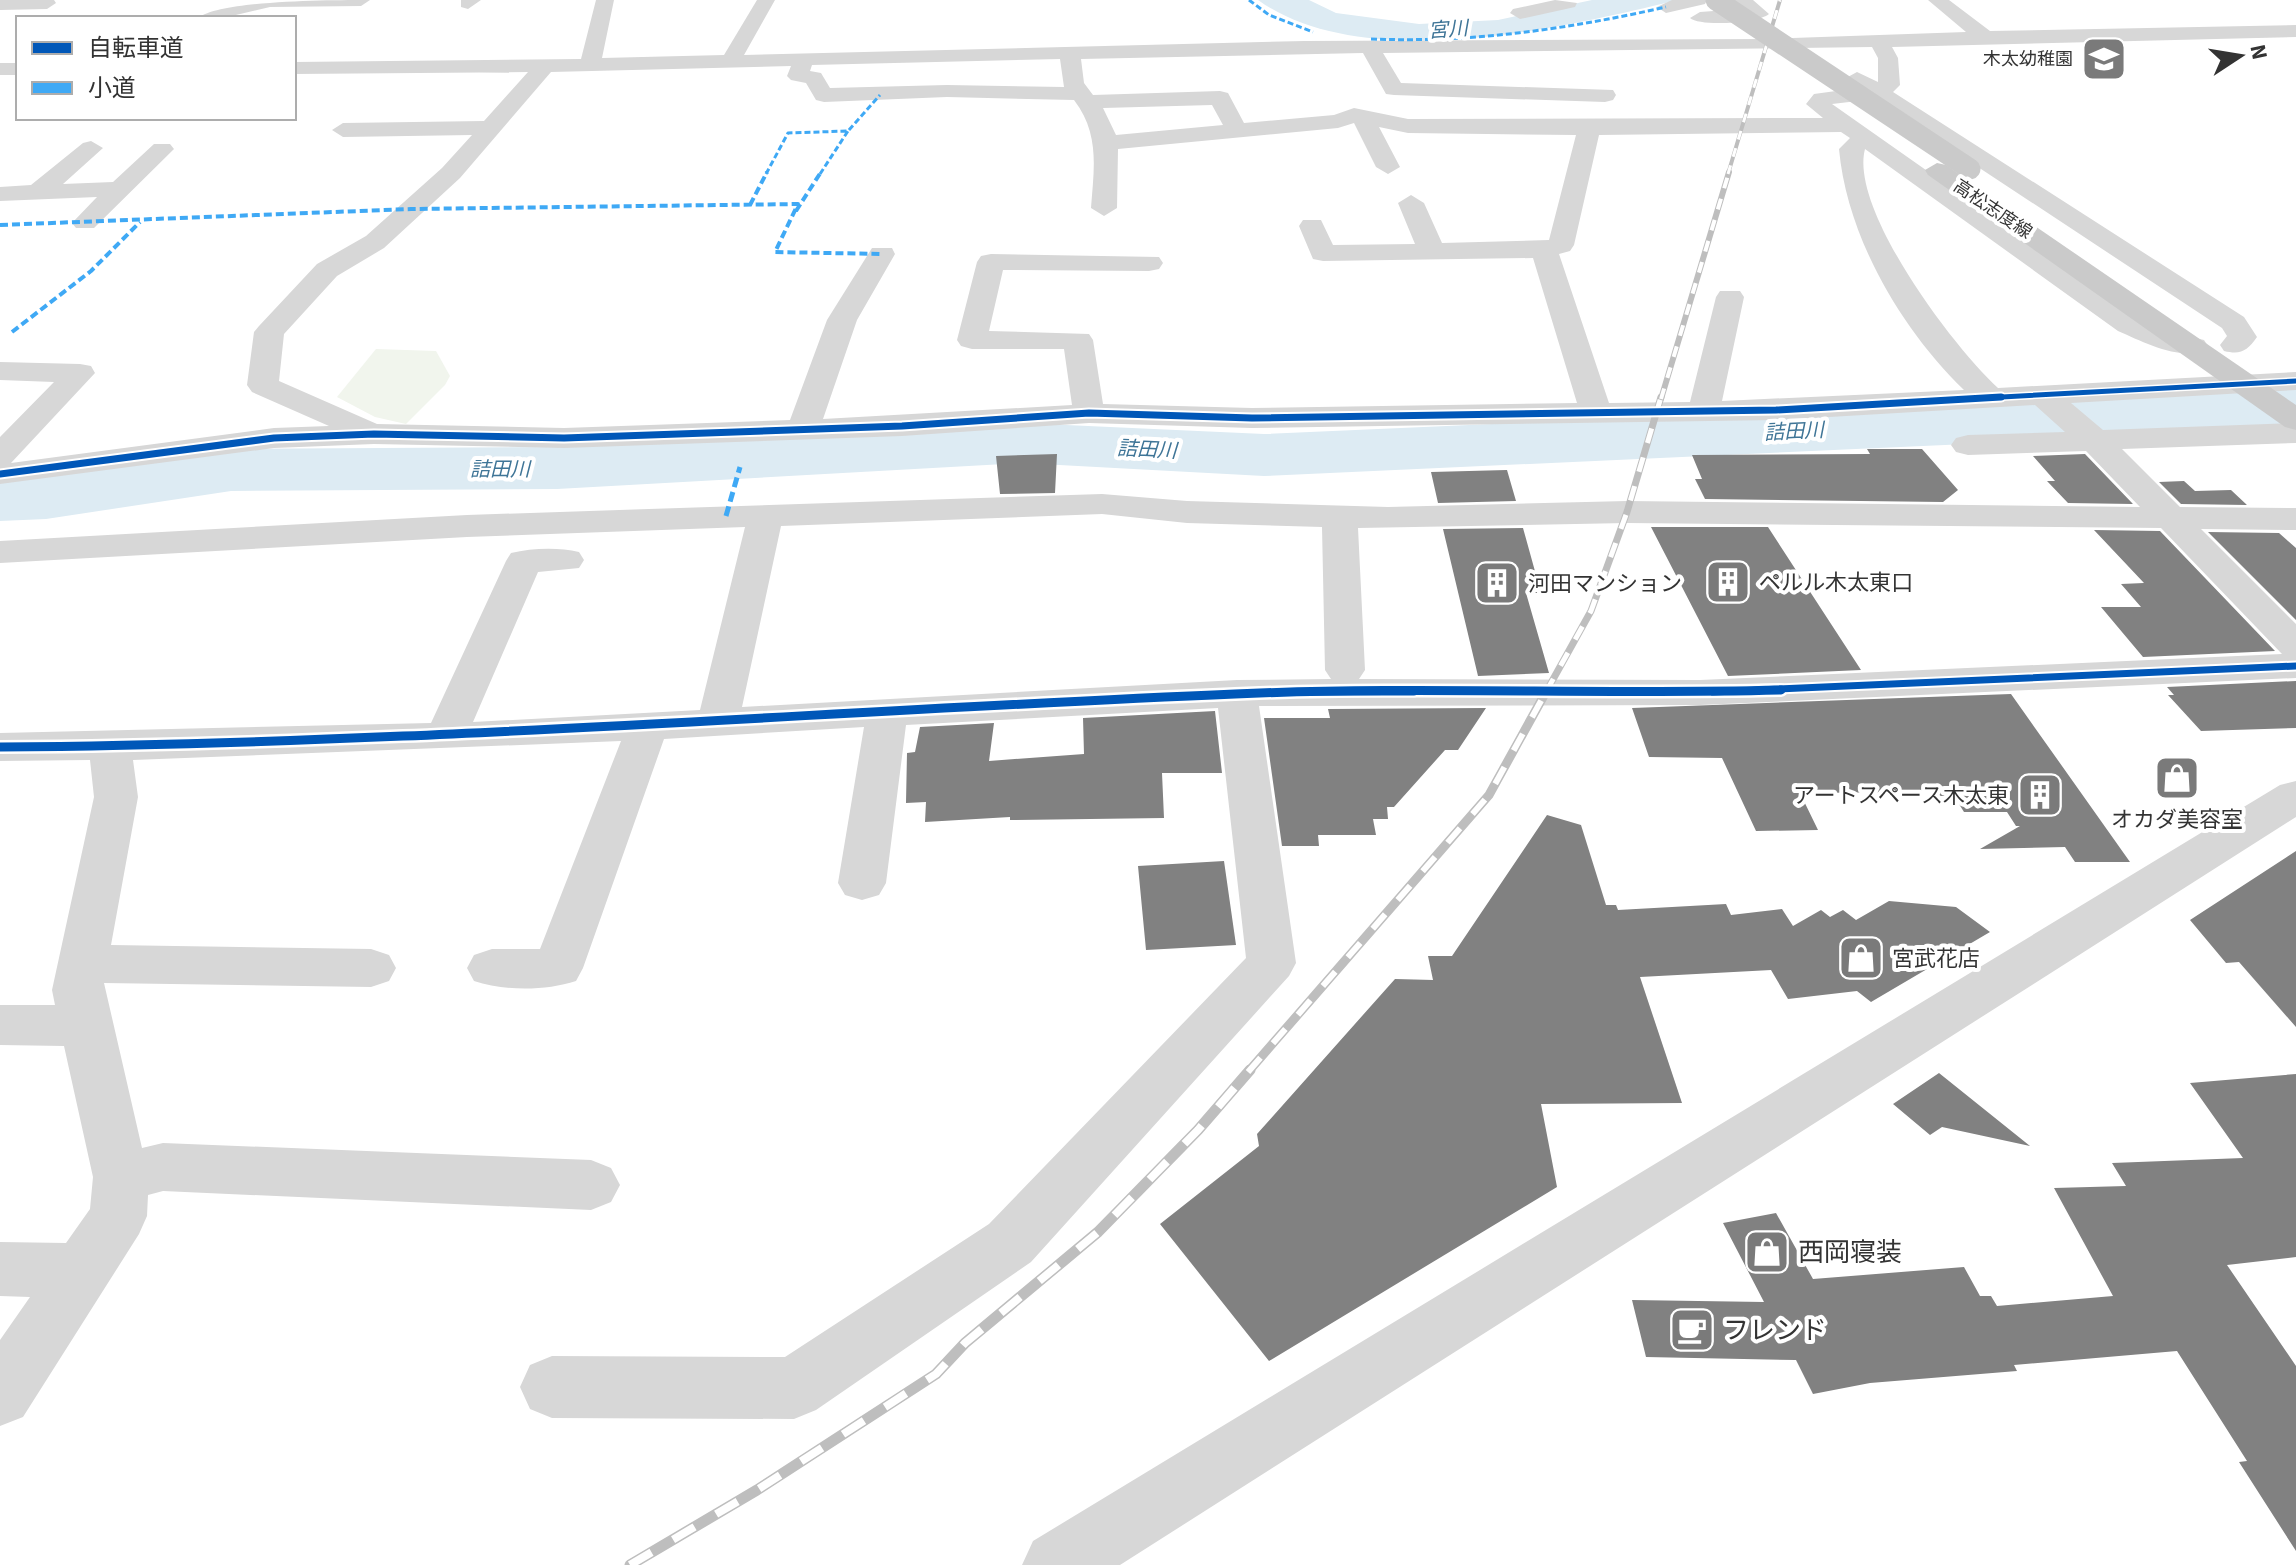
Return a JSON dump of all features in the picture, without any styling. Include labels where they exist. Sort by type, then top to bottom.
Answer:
[{"type":"main road","name":"高松志度線","points":[[1716,0],[2294,382]]},
{"type":"main road","name":"高松志度線","points":[[1683,5],[1937,170],[2296,420]]},
{"type":"street","points":[[211,16],[221,10],[253,8],[268,1],[361,0]]},
{"type":"street","points":[[590,64],[605,0]]},
{"type":"street","points":[[731,60],[766,0]]},
{"type":"street","points":[[1683,5],[1759,14],[1741,0]]},
{"type":"street","points":[[1937,0],[1985,37]]},
{"type":"street","points":[[0,4],[50,2]]},
{"type":"street","points":[[25,16],[50,2]]},
{"type":"street","points":[[1523,8],[1568,3]]},
{"type":"street","points":[[1683,5],[1733,45]]},
{"type":"street","points":[[296,68],[545,66],[1070,52],[1364,38],[1404,21]]},
{"type":"street","points":[[1313,32],[1364,38],[1538,46],[1733,45],[2296,31]]},
{"type":"street","points":[[1364,38],[1394,89],[1605,95]]},
{"type":"street","points":[[1879,41],[1888,58],[1889,85],[1879,92],[1822,99],[1817,104],[2128,325],[2160,339],[2193,346]]},
{"type":"street","points":[[1804,43],[2234,323],[2242,337],[2235,345]]},
{"type":"street","points":[[1538,46],[1551,92]]},
{"type":"street","points":[[1070,52],[1073,84],[1097,115],[1107,143],[1104,208]]},
{"type":"street","points":[[804,59],[798,76],[813,78],[824,95],[947,91],[1084,98],[1220,98],[1237,131]]},
{"type":"street","points":[[374,434],[263,385],[269,332],[327,270],[375,242],[451,173],[545,66]]},
{"type":"street","points":[[1107,143],[1338,121],[1354,115],[1408,126],[1855,131]]},
{"type":"street","points":[[1363,118],[1388,167]]},
{"type":"street","points":[[343,130],[490,128]]},
{"type":"street","points":[[1312,226],[1323,253],[1544,250],[1561,245],[1589,128]]},
{"type":"street","points":[[1855,131],[1851,166],[1868,220],[1923,326],[1992,400]]},
{"type":"street","points":[[37,193],[91,148]]},
{"type":"street","points":[[85,223],[162,149]]},
{"type":"street","points":[[0,194],[120,189]]},
{"type":"street","points":[[1411,203],[1432,252]]},
{"type":"street","points":[[1544,250],[1596,412]]},
{"type":"street","points":[[804,427],[842,320],[882,254]]},
{"type":"street","points":[[1089,413],[1078,340],[972,340],[991,262],[1149,263]]},
{"type":"street","points":[[1704,410],[1730,297]]},
{"type":"street","points":[[0,371],[80,373],[9,468],[0,500]]},
{"type":"street","points":[[9,468],[274,438],[374,434],[564,438],[750,432],[804,427],[902,426],[1089,413],[1252,418],[1704,410],[1992,400],[2294,382]]},
{"type":"street","points":[[2045,397],[2093,439],[2296,646]]},
{"type":"street","points":[[740,467],[750,432]]},
{"type":"street","points":[[1968,445],[2296,433]]},
{"type":"street","points":[[0,552],[467,526],[1102,504],[1187,512],[1340,516],[1627,512],[2296,519]]},
{"type":"street","points":[[718,721],[766,514]]},
{"type":"street","points":[[1340,516],[1345,670]]},
{"type":"street","points":[[446,736],[524,561],[566,560]]},
{"type":"street","points":[[0,747],[110,747],[446,736],[1237,693],[1609,694],[1823,688],[2296,666]]},
{"type":"street","points":[[552,1387],[794,1388],[1010,1243],[1271,963],[1237,693]]},
{"type":"street","points":[[862,883],[887,712]]},
{"type":"street","points":[[492,968],[558,968],[648,725]]},
{"type":"street","points":[[0,1395],[118,1216],[121,1177],[77,990],[116,797],[110,747]]},
{"type":"street","points":[[1057,1565],[2296,796]]},
{"type":"street","points":[[83,964],[371,968]]},
{"type":"street","points":[[0,1025],[87,1026]]},
{"type":"street","points":[[121,1177],[163,1167],[591,1185]]},
{"type":"street","points":[[0,1269],[81,1271]]},
{"type":"shaded area","points":[[376,349],[436,351],[450,376],[406,424],[375,417],[337,397]]},
{"type":"water","name":"宮川","points":[[1258,0],[1309,0],[1336,13],[1419,24],[1498,20],[1592,0],[1678,0],[1522,32],[1464,39],[1406,40],[1352,36],[1301,23]]},
{"type":"building","points":[[1867,449],[1922,449],[1958,490],[1943,502],[1705,499],[1695,479],[1702,479],[1692,455],[1870,454]]},
{"type":"building","points":[[1057,454],[1055,493],[1000,494],[996,456]]},
{"type":"building","points":[[2085,454],[2133,504],[2068,503],[2047,481],[2055,481],[2033,456]]},
{"type":"building","points":[[1507,470],[1516,501],[1438,503],[1431,472]]},
{"type":"building","points":[[2184,481],[2195,491],[2231,490],[2247,505],[2181,504],[2159,482]]},
{"type":"building","name":"ペルル木太東口","points":[[1651,527],[1768,527],[1861,670],[1728,676]]},
{"type":"building","points":[[1523,528],[1541,593],[1526,593],[1549,673],[1478,676],[1443,529]]},
{"type":"building","points":[[2094,530],[2160,531],[2275,651],[2143,657],[2101,607],[2141,607],[2121,584],[2144,583]]},
{"type":"building","points":[[2208,532],[2279,533],[2296,548],[2296,620]]},
{"type":"building","points":[[2296,681],[2296,728],[2201,731],[2168,695],[2174,695],[2167,687]]},
{"type":"building","points":[[2011,694],[2130,862],[2075,862],[2065,847],[1980,849],[2020,826],[2016,826],[2007,812],[1964,812],[1954,796],[1932,796],[1929,792],[1800,793],[1818,830],[1756,831],[1722,758],[1649,757],[1632,708]]},
{"type":"building","points":[[1486,708],[1458,750],[1445,750],[1394,807],[1387,807],[1388,819],[1373,819],[1376,835],[1318,835],[1319,846],[1282,846],[1264,718],[1330,718],[1328,709]]},
{"type":"building","points":[[1215,711],[1222,773],[1162,773],[1164,818],[1010,820],[1010,817],[925,822],[926,802],[906,803],[907,753],[915,752],[920,727],[994,723],[989,761],[1084,754],[1083,718]]},
{"type":"building","points":[[1547,815],[1581,825],[1606,905],[1616,905],[1618,910],[1726,904],[1731,915],[1782,909],[1793,926],[1821,910],[1830,917],[1843,910],[1856,920],[1889,901],[1956,907],[1990,932],[1871,1002],[1857,991],[1788,999],[1771,970],[1640,977],[1682,1103],[1541,1104],[1557,1187],[1269,1361],[1160,1224],[1259,1146],[1257,1134],[1395,979],[1433,980],[1428,956],[1452,956]]},
{"type":"building","points":[[2296,851],[2296,1027],[2239,962],[2226,963],[2190,920]]},
{"type":"building","points":[[1224,861],[1236,945],[1146,950],[1138,866]]},
{"type":"building","points":[[1939,1073],[2030,1146],[1942,1127],[1930,1135],[1893,1104]]},
{"type":"building","points":[[2296,1074],[2296,1257],[2227,1265],[2296,1366],[2296,1551],[2239,1462],[2247,1461],[2177,1351],[2014,1365],[2017,1371],[1870,1383],[1813,1394],[1796,1360],[1646,1357],[1632,1300],[1764,1302],[1723,1223],[1776,1213],[1813,1279],[1964,1267],[1980,1296],[1991,1296],[1997,1306],[2113,1296],[2054,1188],[2126,1186],[2112,1163],[2243,1158],[2190,1083]]},
{"type":"waterway","name":"詰田川","points":[[0,500],[46,498],[231,470],[557,468],[1022,443],[1264,455],[2296,409]]},
{"type":"railway","points":[[1728,174],[1780,0]]},
{"type":"railway","points":[[1661,399],[1729,172]]},
{"type":"railway","points":[[1546,692],[1591,611],[1627,512],[1661,397]]},
{"type":"railway","points":[[1248,1072],[1489,795],[1547,690]]},
{"type":"railway","points":[[630,1565],[757,1490],[936,1374],[965,1343],[1098,1232],[1198,1130],[1250,1070]]},
{"type":"marked path","points":[[1249,0],[1269,15],[1313,32]]},
{"type":"marked path","points":[[1371,39],[1483,38],[1592,23],[1666,7]]},
{"type":"marked path","points":[[750,205],[788,133],[848,131],[880,95]]},
{"type":"marked path","points":[[796,211],[848,131]]},
{"type":"marked path","points":[[0,225],[411,209],[798,204],[775,252],[882,254]]},
{"type":"marked path","points":[[12,332],[91,271],[140,222]]},
{"type":"marked path","points":[[726,516],[740,467]]},
{"type":"cycle path","points":[[0,474],[28,473],[274,438],[374,434],[564,438],[902,426],[1089,413],[1252,418],[1776,410],[2296,381]]},
{"type":"cycle path","points":[[0,747],[154,746],[463,736],[1282,692],[1567,694],[1785,690],[2296,666]]},
{"type":"place","name":"木太幼稚園","points":[[2104,59]]},
{"type":"place","name":"ペルル木太東口","points":[[1728,582]]},
{"type":"place","name":"河田マンション","points":[[1497,583]]},
{"type":"place","name":"オカダ美容室","points":[[2177,778]]},
{"type":"place","name":"アートスペース木太東","points":[[2040,795]]},
{"type":"place","name":"宮武花店","points":[[1861,958]]},
{"type":"place","name":"西岡寝装","points":[[1767,1252]]},
{"type":"place","name":"フレンド","points":[[1692,1330]]}]
